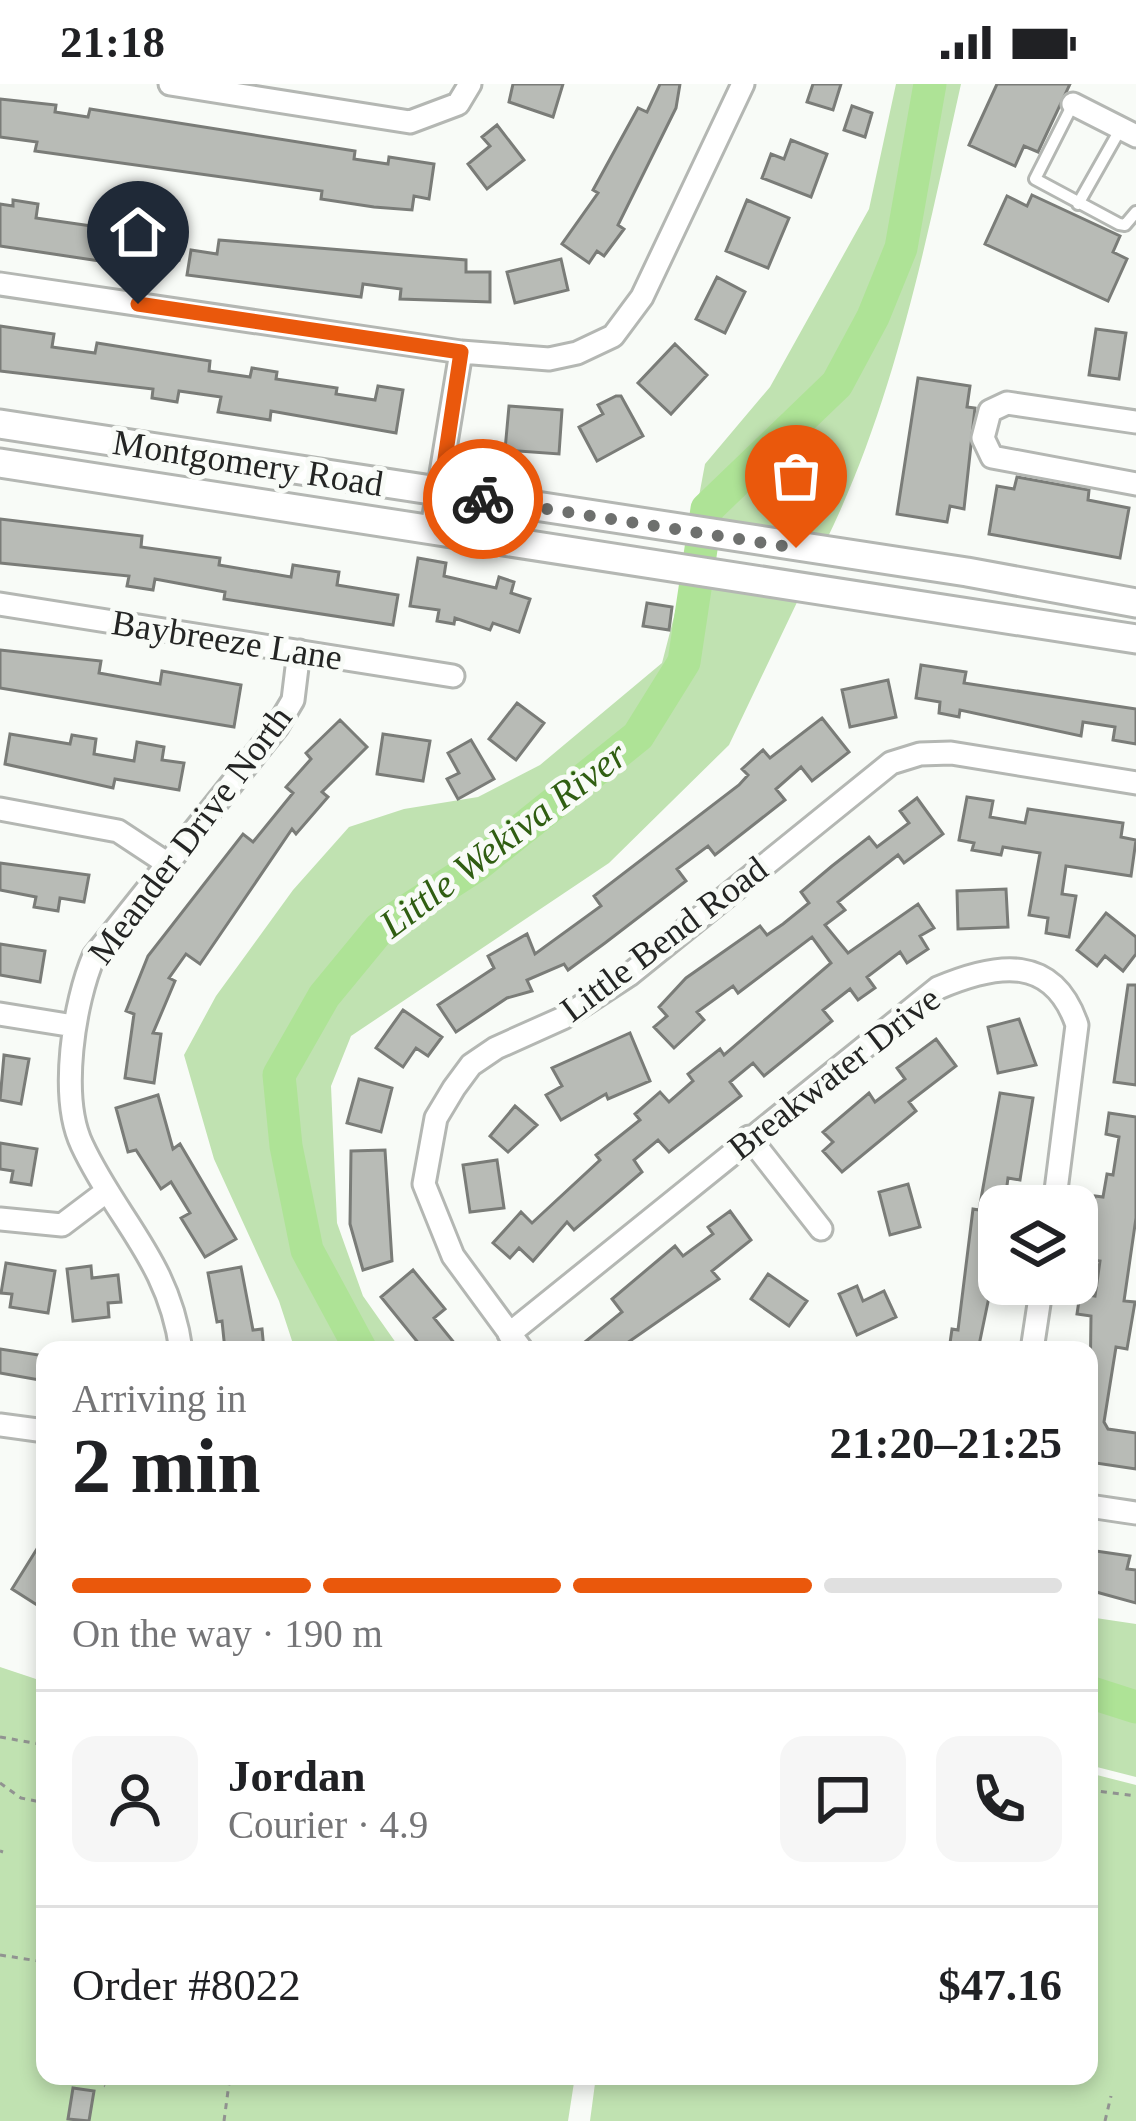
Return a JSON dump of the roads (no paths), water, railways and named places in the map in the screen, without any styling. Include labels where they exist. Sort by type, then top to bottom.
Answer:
[{"type":"main road","name":"Montgomery Road","points":[[0,424],[967,572],[1136,603]]},
{"type":"main road","name":"Montgomery Road","points":[[0,463],[1136,639]]},
{"type":"street","points":[[170,84],[410,122],[458,104],[470,84]]},
{"type":"street","points":[[0,284],[461,352],[549,359],[613,336],[642,297],[743,84]]},
{"type":"street","points":[[1073,104],[1129,132]]},
{"type":"street","points":[[432,528],[461,352]]},
{"type":"street","points":[[1136,422],[996,405],[983,438],[992,457],[1136,484]]},
{"type":"street","name":"Baybreeze Lane","points":[[0,604],[453,676]]},
{"type":"street","name":"Meander Drive North","points":[[179,1341],[161,1276],[79,1140],[72,1106],[74,1026],[82,984],[94,956],[277,727],[293,700],[299,651]]},
{"type":"street","name":"Little Bend Road","points":[[515,1341],[453,1256],[424,1184],[436,1118],[471,1065],[563,1018],[629,975],[891,764],[920,754],[951,753],[1136,783]]},
{"type":"street","points":[[0,809],[118,832],[168,864]]},
{"type":"street","name":"Breakwater Drive","points":[[517,1341],[749,1137],[938,988],[974,973],[1038,974],[1068,997],[1078,1024],[1057,1185]]},
{"type":"street","points":[[0,1014],[74,1026]]},
{"type":"street","points":[[749,1137],[821,1229]]},
{"type":"street","points":[[0,1219],[62,1225],[107,1191]]},
{"type":"street","points":[[1032,1341],[1038,1305]]},
{"type":"street","points":[[0,1425],[36,1430]]},
{"type":"street","points":[[1098,1508],[1136,1514]]},
{"type":"lane","points":[[1073,104],[1035,179],[1125,225],[1136,212]]},
{"type":"lane","points":[[1078,203],[1129,132]]},
{"type":"waterway","name":"Little Wekiva River","points":[[356,1341],[307,1250],[286,1146],[279,1075],[324,996],[380,928],[476,866],[638,736],[684,662],[707,509],[837,384],[873,317],[901,248],[930,84]]},
{"type":"waterway","name":"Little Wekiva River","points":[[1098,1695],[1136,1707]]}]
